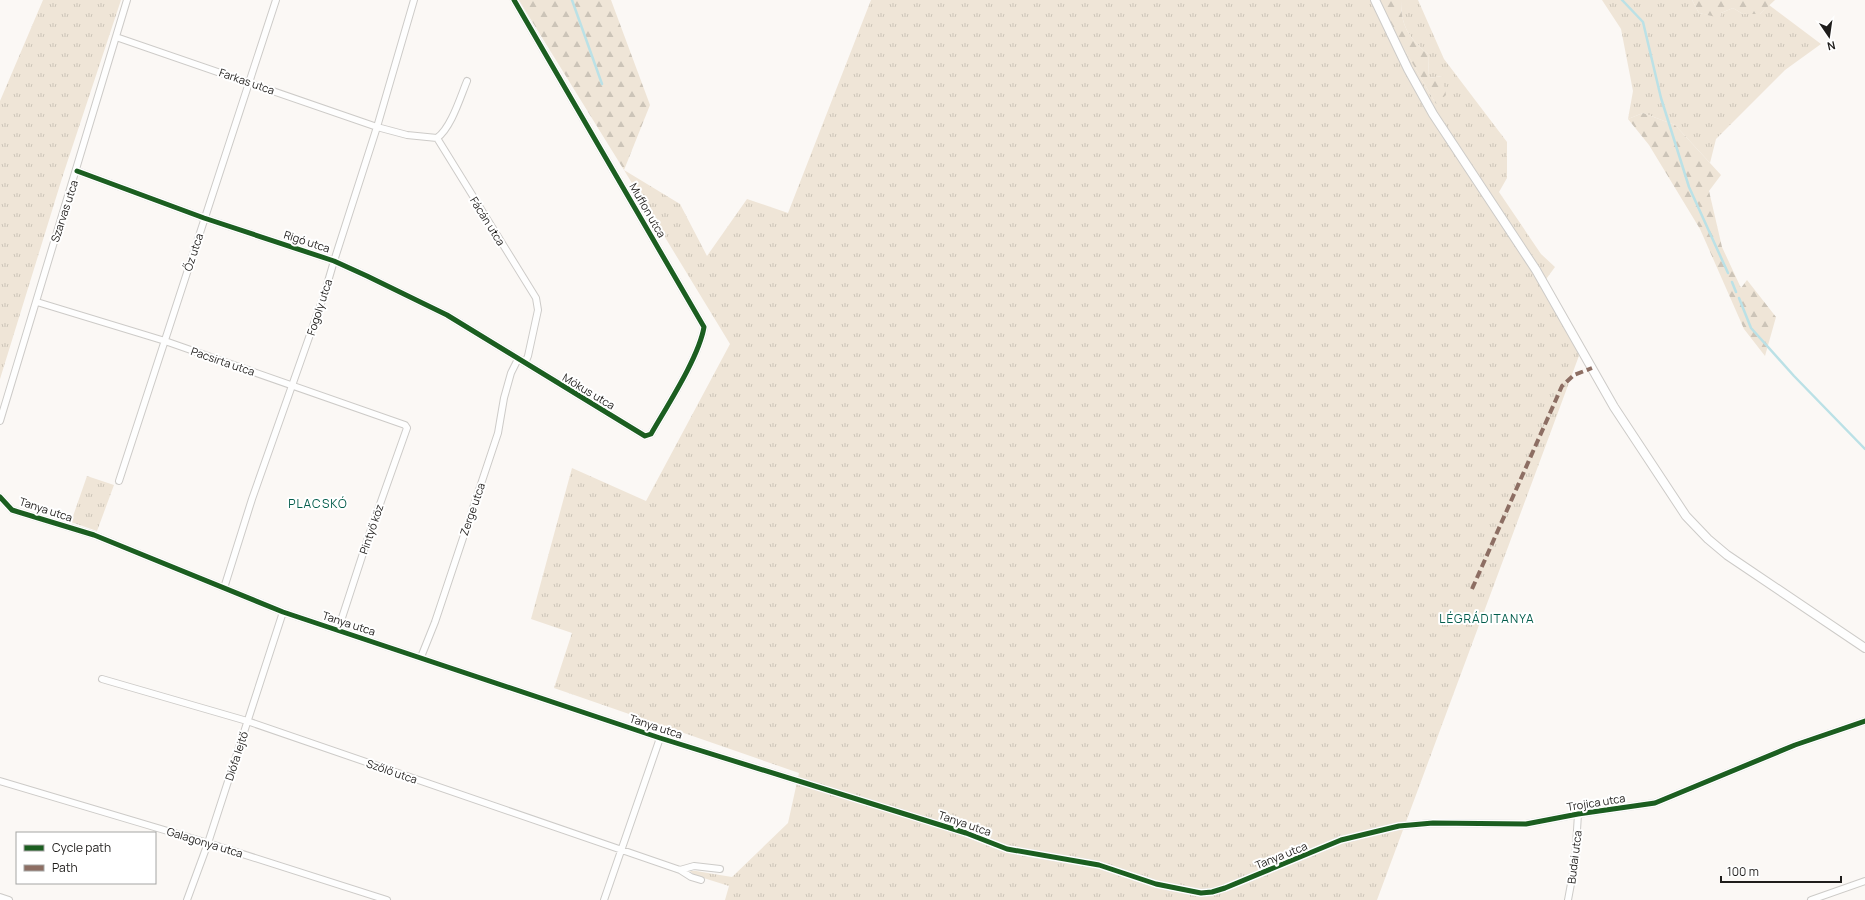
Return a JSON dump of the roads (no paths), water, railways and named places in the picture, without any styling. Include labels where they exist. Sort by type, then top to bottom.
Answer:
[{"type":"street","name":"Szarvas utca","points":[[0,421],[77,171],[127,0]]},
{"type":"street","name":"Őz utca","points":[[119,482],[276,0]]},
{"type":"street","name":"Fogoly utca","points":[[224,588],[252,499],[324,295],[377,127],[414,0]]},
{"type":"street","name":"Muflon utca","points":[[514,0],[704,327],[703,335],[688,366],[652,434]]},
{"type":"street","points":[[1375,0],[1408,68],[1433,114],[1536,270],[1614,407],[1686,516],[1708,539],[1728,555],[1865,648]]},
{"type":"street","name":"Farkas utca","points":[[116,37],[377,127]]},
{"type":"street","points":[[377,127],[407,135],[436,138],[442,134],[447,127],[467,81]]},
{"type":"street","name":"Fácán utca","points":[[436,138],[536,298],[538,310],[528,356],[525,363]]},
{"type":"street","name":"Rigó utca","points":[[77,171],[204,218],[334,261],[447,315],[518,359]]},
{"type":"street","name":"Pacsirta utca","points":[[36,302],[165,341],[404,425],[407,428]]},
{"type":"street","name":"Mókus utca","points":[[518,359],[645,436],[652,434]]},
{"type":"street","name":"Zerge utca","points":[[421,657],[435,622],[498,433],[504,398],[511,373],[518,359]]},
{"type":"street","name":"Pintyő köz","points":[[338,630],[368,538],[407,428]]},
{"type":"street","name":"Tanya utca","points":[[0,497],[12,510],[94,535],[283,612],[660,738],[966,832],[1007,849],[1099,865],[1156,884],[1201,893],[1212,892],[1225,888],[1319,850]]},
{"type":"street","name":"Diófa lejtő","points":[[187,900],[208,843],[283,612]]},
{"type":"street","name":"Szőlő utca","points":[[102,679],[248,721],[621,851],[680,870],[690,877],[700,880]]},
{"type":"street","name":"Trojica utca","points":[[1319,850],[1341,840],[1400,826],[1433,823],[1526,824],[1578,814],[1655,803],[1795,745],[1865,721]]},
{"type":"street","points":[[604,900],[660,738]]},
{"type":"street","name":"Galagonya utca","points":[[0,780],[208,843],[387,900]]},
{"type":"street","name":"Budai utca","points":[[1568,900],[1575,862],[1578,814]]},
{"type":"street","name":"Szőlő utca","points":[[680,870],[694,866],[720,869]]},
{"type":"street","points":[[1811,900],[1865,881]]},
{"type":"street","points":[[0,897],[9,900]]},
{"type":"waterway","points":[[572,0],[602,84]]},
{"type":"waterway","points":[[1622,0],[1643,22],[1661,98],[1689,187],[1728,273]]},
{"type":"waterway","points":[[1732,282],[1736,292]]},
{"type":"waterway","points":[[1739,298],[1751,328],[1794,376],[1865,449]]},
{"type":"district","name":"PLACSKÓ","points":[[318,503]]},
{"type":"district","name":"LÉGRÁDITANYA","points":[[1487,618]]}]
